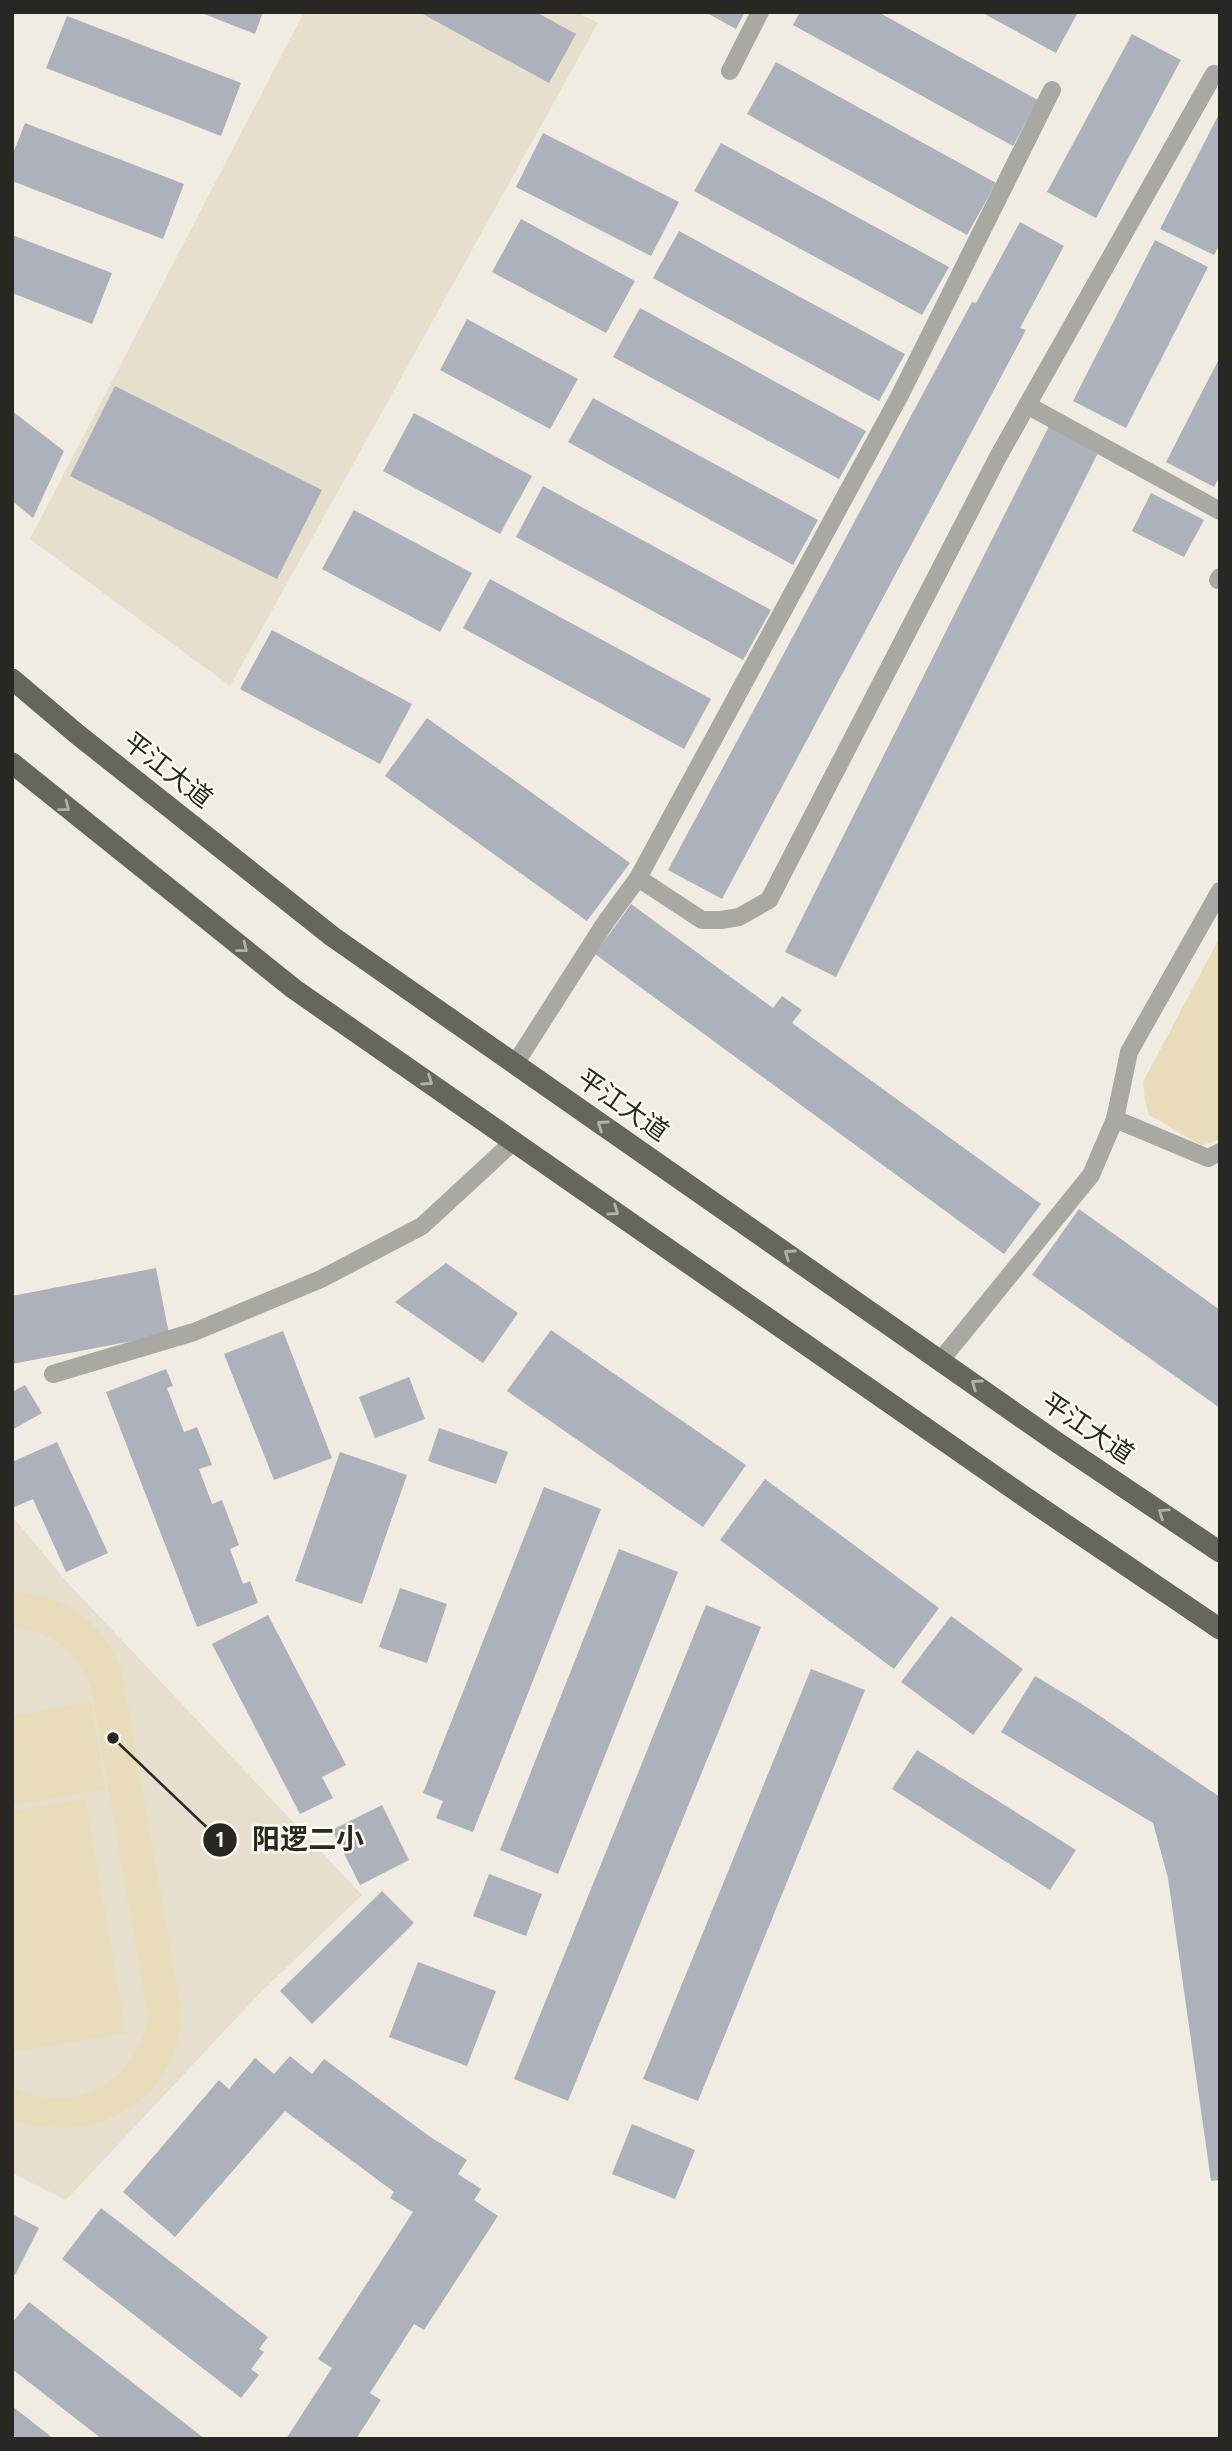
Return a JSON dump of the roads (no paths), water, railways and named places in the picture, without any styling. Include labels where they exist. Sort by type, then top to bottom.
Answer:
[{"type":"highway","name":"平江大道","points":[[12,679],[77,734],[333,937],[1220,1552]]},
{"type":"highway","points":[[12,764],[294,989],[1022,1495],[1220,1629]]},
{"type":"lane","points":[[730,71],[760,12]]},
{"type":"lane","points":[[638,878],[702,920],[739,917],[769,900],[992,467],[1214,74]]},
{"type":"lane","points":[[514,1063],[605,923],[638,878],[899,397],[1052,90]]},
{"type":"lane","points":[[1027,405],[1220,511]]},
{"type":"lane","points":[[941,1360],[1091,1175],[1115,1119],[1129,1052],[1220,891]]},
{"type":"lane","points":[[1115,1119],[1208,1158],[1220,1152]]},
{"type":"lane","points":[[52,1374],[194,1332],[321,1279],[422,1226],[514,1141]]},
{"type":"place","name":"阳逻二小","points":[[113,1738]]}]
